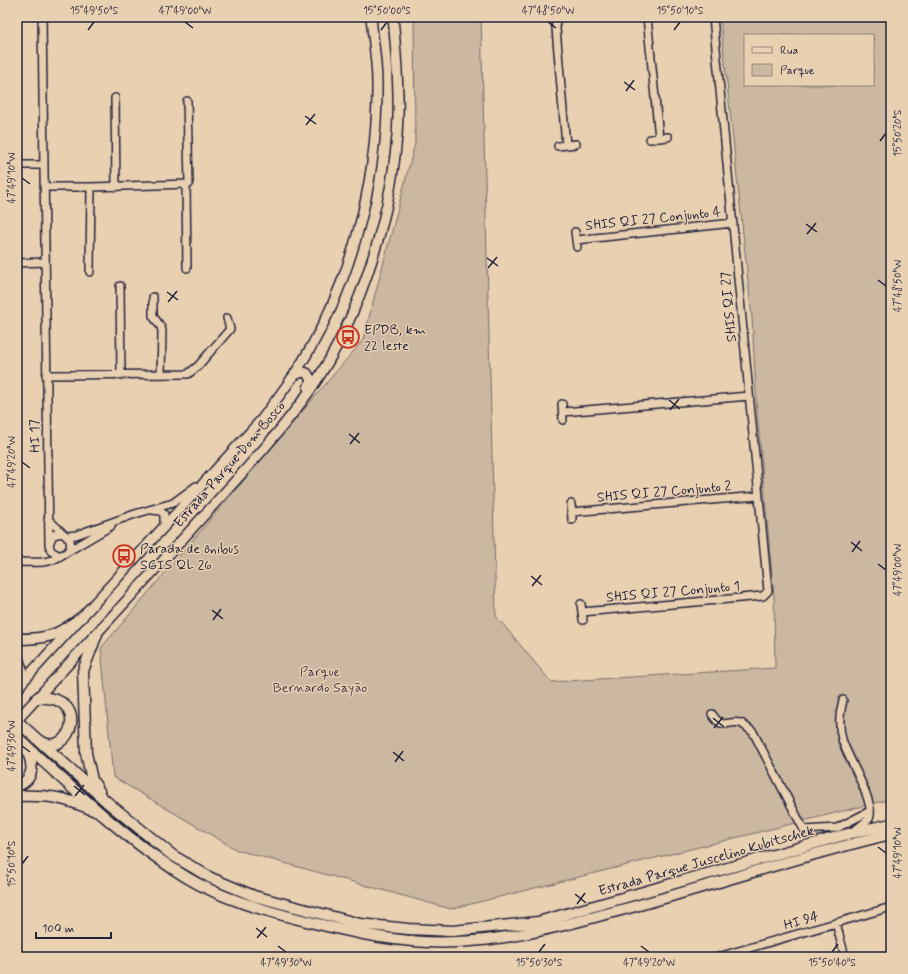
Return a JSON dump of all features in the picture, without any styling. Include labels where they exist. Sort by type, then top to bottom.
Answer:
[{"type":"highway","points":[[17,639],[42,638],[55,635],[82,617]]},
{"type":"highway","points":[[96,634],[83,670],[86,752],[92,780],[106,802]]},
{"type":"highway","points":[[17,657],[23,673],[18,688]]},
{"type":"highway","points":[[33,736],[44,743],[52,744],[62,740],[69,733],[72,722],[71,714],[62,702],[49,697],[37,698]]},
{"type":"highway","name":"Estrada Parque Juscelino Kubitschek","points":[[17,720],[106,802],[172,855],[211,878],[254,896],[360,924],[423,930],[453,931],[538,922],[850,833],[891,824]]},
{"type":"highway","points":[[17,786],[25,783],[31,775],[33,767],[32,759],[20,740]]},
{"type":"highway","name":"Estrada Parque Juscelino Kubitschek","points":[[20,740],[98,811],[151,853],[187,878],[262,909],[372,936],[456,942],[547,930],[648,904],[837,846],[891,834]]},
{"type":"highway","points":[[17,796],[54,796],[77,802],[94,811],[98,811]]},
{"type":"main road","name":"Estrada Parque Dom Bosco","points":[[18,688],[262,419],[294,375],[319,332],[336,294],[350,256],[362,217],[371,172],[376,130],[377,82],[371,17]]},
{"type":"main road","name":"Estrada Parque Dom Bosco","points":[[17,720],[277,435],[322,371],[349,321],[367,277],[382,220],[394,161],[398,118],[398,72],[393,17]]},
{"type":"main road","points":[[294,375],[303,372],[307,373],[311,380],[299,405]]},
{"type":"street","name":"HI 17","points":[[42,17],[49,546]]},
{"type":"street","points":[[555,17],[566,145]]},
{"type":"street","points":[[647,17],[659,138]]},
{"type":"street","name":"SHIS QI 27","points":[[713,17],[768,589],[766,594]]},
{"type":"street","points":[[116,98],[116,187]]},
{"type":"street","points":[[187,101],[187,268]]},
{"type":"street","points":[[650,139],[668,137]]},
{"type":"street","points":[[558,146],[576,144]]},
{"type":"street","points":[[17,165],[43,165]]},
{"type":"street","points":[[44,187],[91,188],[187,184]]},
{"type":"street","points":[[90,272],[91,188]]},
{"type":"street","name":"SHIS QI 27 Conjunto 4","points":[[575,232],[576,244],[733,223]]},
{"type":"street","points":[[17,262],[45,262]]},
{"type":"street","points":[[120,286],[121,375]]},
{"type":"street","points":[[153,297],[153,316],[161,327],[162,331],[161,374]]},
{"type":"street","points":[[46,374],[188,374],[198,366],[230,329],[227,318]]},
{"type":"street","points":[[562,412],[749,396]]},
{"type":"street","points":[[562,404],[563,420]]},
{"type":"street","points":[[41,562],[47,558],[53,535],[65,534],[76,536],[122,518],[173,503],[182,498],[222,464]]},
{"type":"street","name":"SHIS QI 27 Conjunto 2","points":[[572,512],[758,496]]},
{"type":"street","points":[[571,504],[572,520]]},
{"type":"street","points":[[150,510],[160,511],[164,514],[164,528]]},
{"type":"street","points":[[17,562],[51,562],[122,518]]},
{"type":"street","points":[[48,519],[65,534],[71,544],[64,554]]},
{"type":"street","points":[[49,546],[54,554],[64,554]]},
{"type":"street","name":"SHIS QI 27 Conjunto 1","points":[[582,612],[766,594]]},
{"type":"street","points":[[581,604],[583,620]]},
{"type":"street","points":[[843,700],[839,718],[841,738],[862,782],[870,811],[869,819],[850,833]]},
{"type":"street","points":[[712,714],[721,724],[727,725],[741,723],[752,732],[804,830],[837,828],[870,811]]},
{"type":"street","name":"HI 94","points":[[718,957],[891,907]]},
{"type":"street","points":[[836,923],[845,957]]},
{"type":"green space","name":"Parque Bernardo Sayão","points":[[414,17],[481,17],[496,616],[551,682],[775,668],[774,596],[757,412],[752,318],[720,17],[891,17],[891,799],[451,909],[237,850],[113,777],[101,648],[363,340],[415,144]]},
{"type":"place","name":"EPDB, km 22 leste","points":[[348,337]]},
{"type":"place","name":"Parada de ônibus SGIS QL 26","points":[[124,556]]}]
